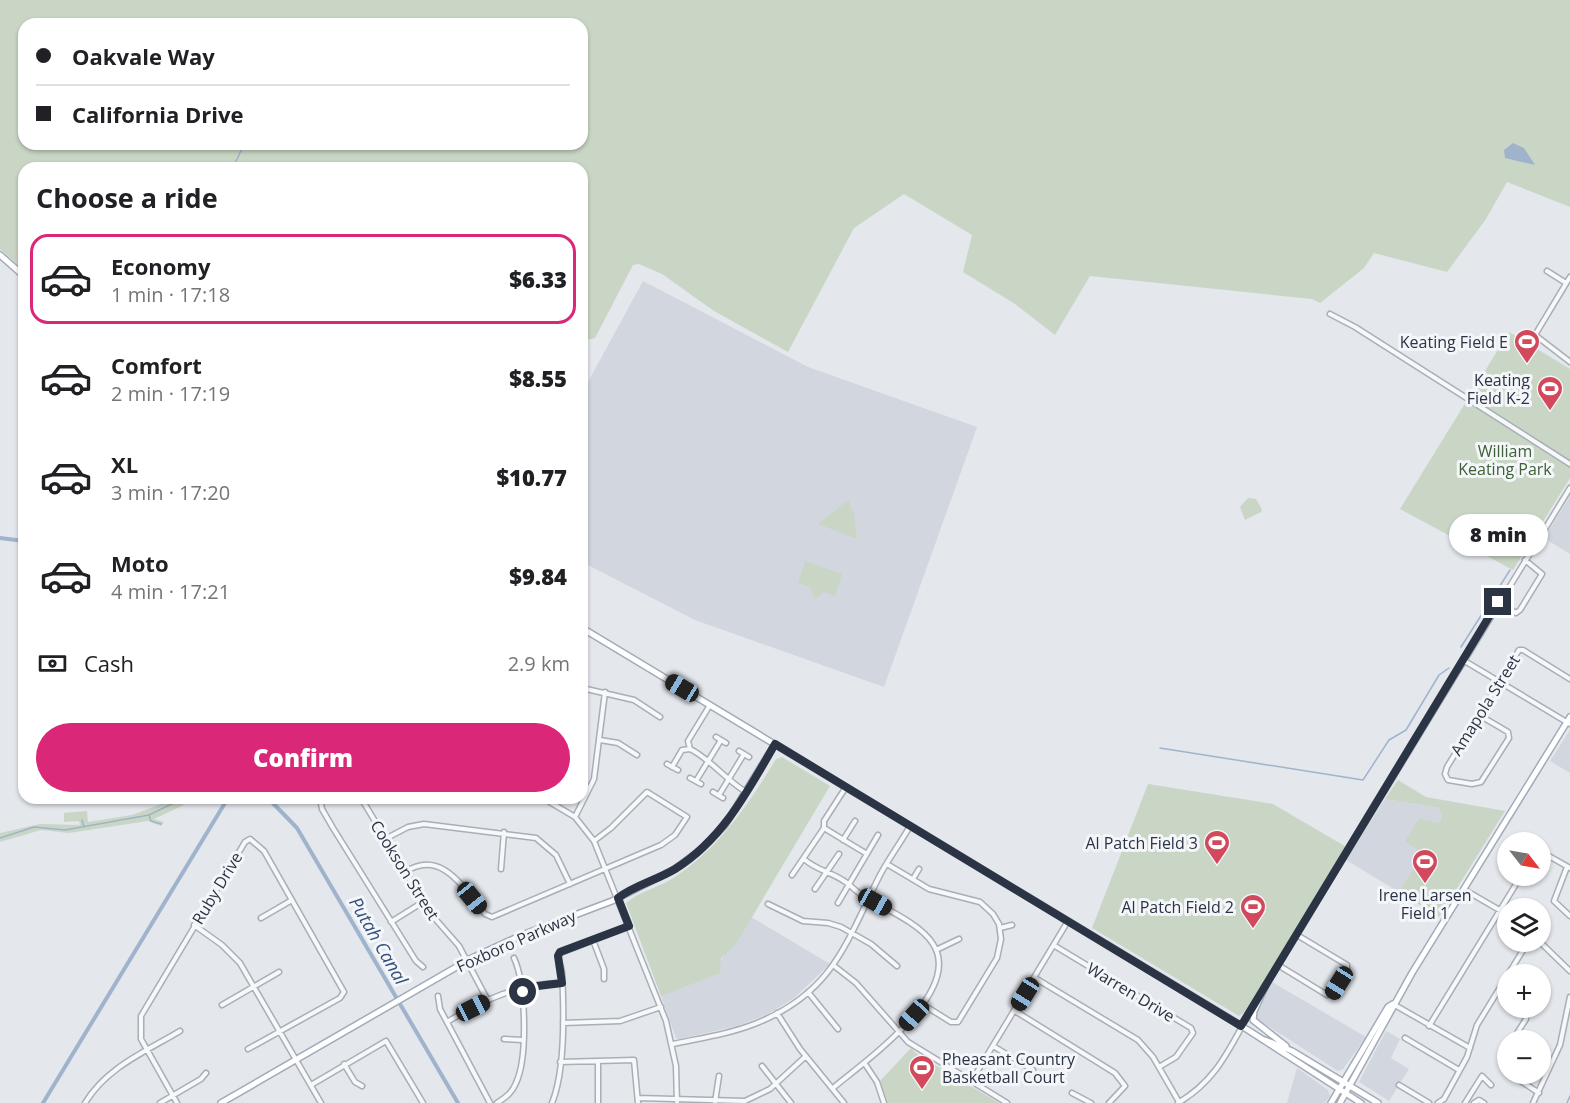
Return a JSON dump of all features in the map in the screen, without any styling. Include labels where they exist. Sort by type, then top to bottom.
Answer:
[{"type":"main road","points":[[0,255],[18,271]]},
{"type":"main road","points":[[588,632],[1263,1039],[1361,1103]]},
{"type":"main road","points":[[1340,1103],[1345,1081],[1388,1007],[1394,1004],[1569,721]]},
{"type":"main road","name":"Foxboro Parkway","points":[[221,1103],[467,961],[522,935],[618,898],[687,861],[725,825],[775,744]]},
{"type":"main road","points":[[1266,985],[1254,1011],[1253,1020],[1292,1051]]},
{"type":"main road","points":[[1331,1103],[1351,1085],[1394,1010],[1394,1004]]},
{"type":"main road","points":[[1263,1039],[1292,1051],[1378,1103]]},
{"type":"street","points":[[1547,271],[1566,283]]},
{"type":"street","points":[[1570,277],[1535,335],[1568,361],[1570,353]]},
{"type":"street","points":[[1330,314],[1355,327],[1570,465]]},
{"type":"street","points":[[1035,978],[1138,1040],[1159,1067],[1179,1103],[1196,1092],[1215,1073],[1241,1026],[1498,602],[1570,488]]},
{"type":"street","points":[[1498,602],[1516,613],[1520,610],[1542,573],[1525,560]]},
{"type":"street","name":"Amapola Street","points":[[1479,715],[1508,732],[1509,738],[1481,782],[1472,784],[1449,780],[1445,776],[1447,767],[1499,681],[1520,649],[1570,679]]},
{"type":"street","points":[[1463,660],[1569,721]]},
{"type":"street","points":[[588,689],[634,700],[660,717]]},
{"type":"street","points":[[588,791],[594,779],[605,692]]},
{"type":"street","points":[[690,749],[688,741],[710,705]]},
{"type":"street","points":[[696,781],[718,738],[726,743]]},
{"type":"street","points":[[600,740],[623,745],[637,755]]},
{"type":"street","points":[[672,767],[682,750],[690,749],[698,752],[707,762],[747,792]]},
{"type":"street","points":[[713,792],[721,796],[741,752],[749,757]]},
{"type":"street","points":[[667,764],[678,770]]},
{"type":"street","points":[[690,778],[701,784]]},
{"type":"street","points":[[792,875],[824,828],[824,821],[846,788]]},
{"type":"street","points":[[405,872],[423,864],[441,866],[450,872],[489,917],[606,869],[669,840],[681,827],[686,815],[647,792],[611,828],[594,841]]},
{"type":"street","points":[[321,804],[333,828],[391,922],[423,968]]},
{"type":"street","name":"Cookson Street","points":[[365,804],[435,920],[455,939],[488,1001]]},
{"type":"street","points":[[553,804],[575,817],[594,841],[606,869],[662,1007],[673,1044],[677,1101]]},
{"type":"street","points":[[575,817],[582,804]]},
{"type":"street","points":[[843,840],[855,821]]},
{"type":"street","points":[[386,839],[408,827],[424,824],[529,835],[546,845],[560,860],[570,884]]},
{"type":"street","points":[[673,1044],[736,1030],[777,1013],[808,992],[833,965],[854,934],[887,864],[910,826]]},
{"type":"street","points":[[824,828],[867,854]]},
{"type":"street","points":[[501,868],[504,832]]},
{"type":"street","points":[[838,903],[878,835]]},
{"type":"street","name":"Ruby Drive","points":[[177,1103],[146,1051],[140,1032],[144,1007],[248,839],[254,841],[264,851],[344,992],[340,998],[280,1033]]},
{"type":"street","points":[[815,890],[838,854]]},
{"type":"street","points":[[1551,857],[1569,868],[1554,902],[1570,916]]},
{"type":"street","points":[[804,859],[920,931],[936,950],[939,972],[934,986],[922,1004],[898,1032],[865,1064],[833,1088]]},
{"type":"street","points":[[887,864],[935,891],[980,903],[993,914],[1000,928],[1001,945],[997,958],[958,1022],[951,1022],[922,1004]]},
{"type":"street","points":[[913,879],[919,869]]},
{"type":"street","points":[[1465,890],[1497,909]]},
{"type":"street","points":[[261,918],[292,900]]},
{"type":"street","points":[[391,922],[423,902]]},
{"type":"street","points":[[768,904],[803,921],[834,924],[872,944],[897,966]]},
{"type":"street","points":[[1429,1026],[1497,916]]},
{"type":"street","points":[[971,1082],[1068,921]]},
{"type":"street","points":[[194,925],[231,952],[321,1103]]},
{"type":"street","points":[[1000,928],[1012,925]]},
{"type":"street","points":[[552,1103],[558,1086],[562,1023],[559,953],[629,926]]},
{"type":"street","points":[[1278,965],[1327,995],[1332,994],[1347,967],[1297,935]]},
{"type":"street","points":[[936,950],[959,939]]},
{"type":"street","points":[[593,940],[604,969],[604,979]]},
{"type":"street","name":"Warren Drive","points":[[1055,946],[1191,1028],[1192,1034],[1182,1052],[1159,1067]]},
{"type":"street","points":[[1550,952],[1570,971]]},
{"type":"street","points":[[497,1103],[509,1095],[518,1078],[522,1040],[522,988],[514,958]]},
{"type":"street","points":[[833,965],[855,983],[917,1050],[1007,1103]]},
{"type":"street","points":[[222,1005],[279,972]]},
{"type":"street","points":[[447,1022],[503,993],[562,983]]},
{"type":"street","points":[[808,992],[838,1029]]},
{"type":"street","points":[[438,996],[447,1022],[490,1103]]},
{"type":"street","points":[[1438,1103],[1446,1101],[1470,1048],[1477,1025],[1497,996]]},
{"type":"street","points":[[1533,1103],[1560,1045],[1570,997]]},
{"type":"street","points":[[1394,1004],[1470,1048]]},
{"type":"street","points":[[562,1023],[620,1021],[662,1007]]},
{"type":"street","points":[[1015,1011],[1115,1073],[1125,1086],[1109,1103]]},
{"type":"street","points":[[777,1013],[806,1056],[844,1103]]},
{"type":"street","points":[[85,1103],[105,1076],[180,1031]]},
{"type":"street","points":[[248,1049],[280,1033]]},
{"type":"street","points":[[1405,1038],[1459,1070]]},
{"type":"street","points":[[504,1039],[522,1040]]},
{"type":"street","points":[[311,1085],[386,1041],[422,1103]]},
{"type":"street","points":[[993,1046],[1033,1070]]},
{"type":"street","points":[[560,1062],[634,1060],[638,1100],[716,1102],[752,1099],[774,1085],[806,1056]]},
{"type":"street","points":[[598,1061],[598,1103]]},
{"type":"street","points":[[344,1064],[355,1082],[362,1086]]},
{"type":"street","points":[[865,1064],[877,1082],[884,1103]]},
{"type":"street","points":[[762,1066],[774,1085],[791,1103]]},
{"type":"street","points":[[160,1103],[206,1073]]},
{"type":"street","points":[[716,1102],[719,1076]]},
{"type":"street","points":[[1465,1103],[1482,1076],[1491,1085]]},
{"type":"street","points":[[1525,1084],[1539,1093]]},
{"type":"street","points":[[1399,1085],[1429,1103]]},
{"type":"street","points":[[1072,1093],[1091,1103]]},
{"type":"street","points":[[1474,1103],[1479,1100],[1484,1103]]},
{"type":"shaded area","points":[[643,281],[808,367],[977,427],[884,687],[695,620],[588,565],[588,382]]},
{"type":"shaded area","points":[[1570,496],[1570,554],[1544,538]]},
{"type":"shaded area","points":[[1570,730],[1570,773],[1550,761]]},
{"type":"shaded area","points":[[1385,799],[1439,808],[1443,816],[1440,826],[1399,892],[1346,860]]},
{"type":"shaded area","points":[[751,917],[830,964],[794,998],[768,1014],[737,1026],[676,1038],[661,996],[719,965],[724,954],[736,944]]},
{"type":"shaded area","points":[[1272,982],[1366,1037],[1343,1069],[1338,1071],[1257,1019],[1257,1014]]},
{"type":"shaded area","points":[[1386,1031],[1400,1039],[1391,1058],[1409,1069],[1389,1101],[1359,1082]]},
{"type":"shaded area","points":[[1297,1068],[1328,1090],[1330,1096],[1325,1103],[1287,1103]]},
{"type":"green space","points":[[0,0],[1570,0],[1570,207],[1507,182],[1486,219],[1447,272],[1374,253],[1364,268],[1320,303],[1312,299],[1090,276],[1055,335],[1015,304],[963,272],[972,235],[904,194],[854,228],[788,352],[714,311],[662,274],[639,264],[633,265],[595,338],[588,340],[588,162],[18,162],[18,265],[0,249]]},
{"type":"green space","name":"William Keating Park","points":[[1509,332],[1570,369],[1570,478],[1513,570],[1400,509]]},
{"type":"green space","points":[[1248,498],[1256,499],[1262,509],[1261,512],[1245,520],[1240,507]]},
{"type":"green space","points":[[848,500],[854,515],[857,539],[818,524]]},
{"type":"green space","points":[[805,561],[842,574],[835,596],[824,592],[815,599],[810,587],[798,583]]},
{"type":"green space","points":[[782,757],[830,786],[736,944],[721,958],[720,973],[661,996],[626,903],[675,877],[706,852],[744,809],[776,759]]},
{"type":"green space","points":[[1398,780],[1426,797],[1505,811],[1439,917],[1399,892],[1423,853],[1405,841],[1419,819],[1440,823],[1442,816],[1439,808],[1385,799]]},
{"type":"green space","points":[[1148,784],[1273,804],[1348,848],[1245,1012],[1239,1016],[1092,928]]},
{"type":"green space","points":[[161,804],[184,804],[154,819],[164,822],[161,826],[148,821],[69,833],[41,830],[0,842],[0,833],[40,824],[80,825],[79,821],[64,822],[64,813],[87,811],[88,822],[132,815]]},
{"type":"green space","points":[[911,1048],[917,1054],[999,1103],[887,1103],[880,1081]]},
{"type":"water","points":[[1513,143],[1524,148],[1535,165],[1505,158],[1504,150]]},
{"type":"waterway","points":[[236,162],[241,150]]},
{"type":"waterway","points":[[0,538],[18,540]]},
{"type":"waterway","points":[[1461,647],[1510,570]]},
{"type":"waterway","points":[[1160,748],[1363,780],[1389,740],[1406,730],[1439,675],[1449,668]]},
{"type":"waterway","points":[[0,838],[34,827],[65,830],[149,815],[172,804]]},
{"type":"waterway","points":[[43,1103],[224,804]]},
{"type":"waterway","name":"Putah Canal","points":[[274,804],[297,828],[458,1103]]},
{"type":"waterway","points":[[149,815],[151,821],[161,824]]},
{"type":"waterway","points":[[82,820],[84,827]]},
{"type":"waterway","points":[[1567,1103],[1570,1096]]},
{"type":"place","name":"Keating Field E","points":[[1527,365]]},
{"type":"place","name":"Keating Field K-2","points":[[1550,412]]},
{"type":"place","name":"Al Patch Field 3","points":[[1217,866]]},
{"type":"place","name":"Irene Larsen Field 1","points":[[1425,885]]},
{"type":"place","name":"Al Patch Field 2","points":[[1253,930]]},
{"type":"place","name":"Pheasant Country Basketball Court","points":[[922,1091]]},
{"type":"route","points":[[523,992],[522,988],[562,983],[558,956],[560,952],[629,926],[618,898],[675,869],[713,838],[737,807],[775,744],[1241,1026],[1383,796],[1498,602]]}]
